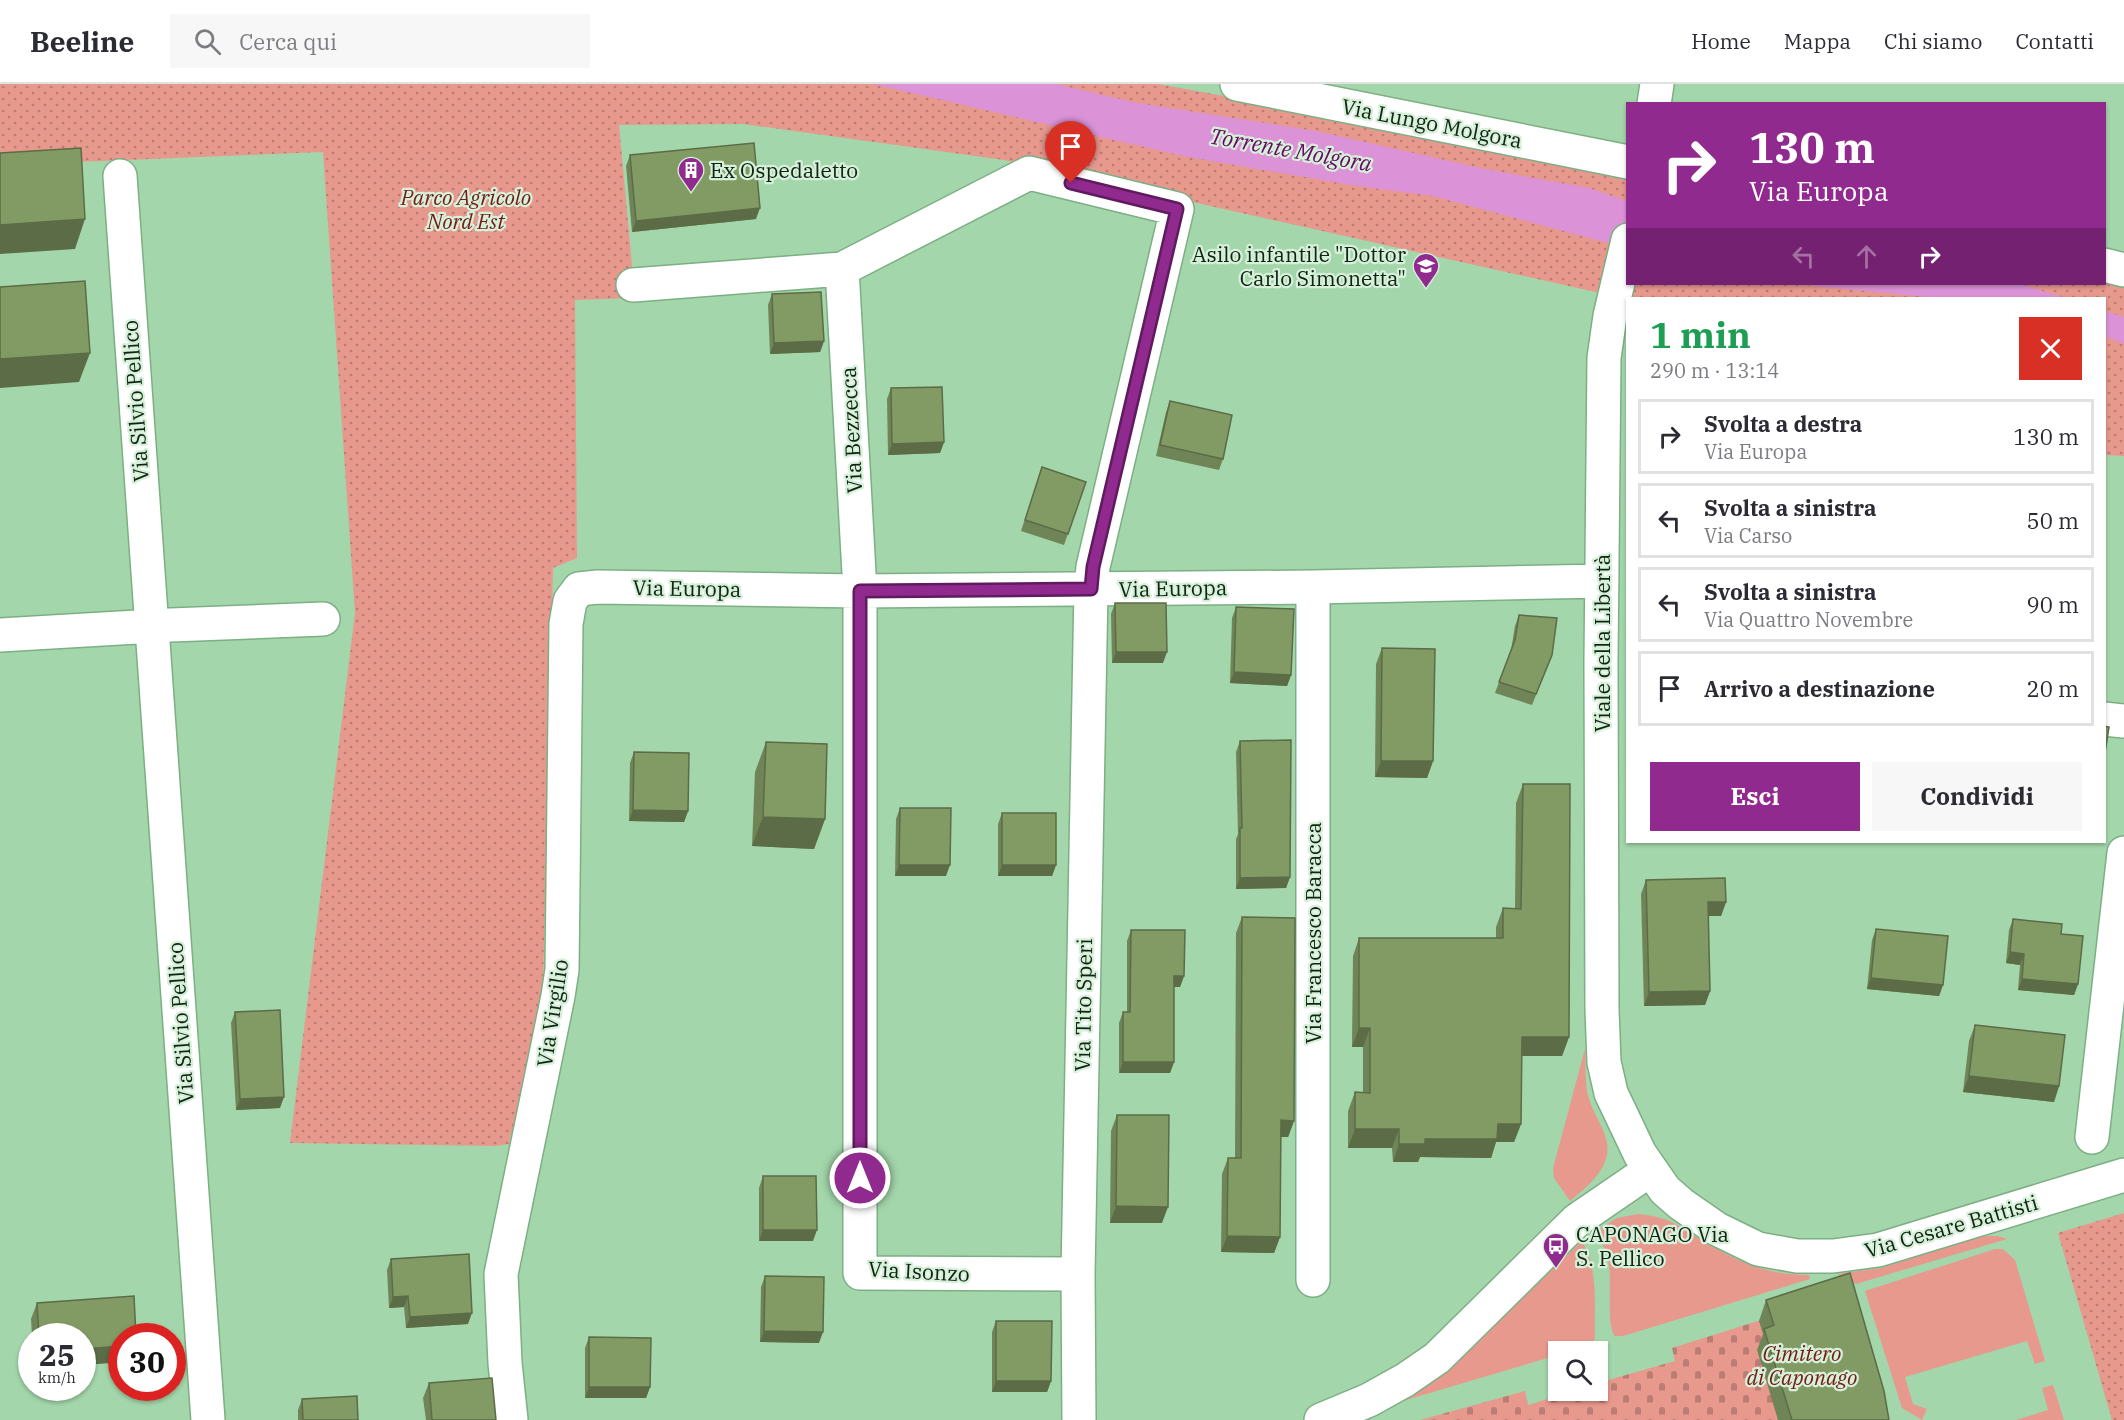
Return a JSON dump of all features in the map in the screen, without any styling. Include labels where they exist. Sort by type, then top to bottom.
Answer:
[{"type":"street","name":"Via Lungo Molgora","points":[[1238,84],[1626,162]]},
{"type":"street","points":[[1654,102],[1658,84]]},
{"type":"street","name":"Via Tito Speri","points":[[842,269],[1029,173],[1177,209],[1093,567],[1091,589],[1078,1274],[1079,1420]]},
{"type":"street","name":"Via Silvio Pellico","points":[[120,176],[208,1420]]},
{"type":"street","name":"Viale della Libertà","points":[[1602,1010],[1614,663],[1602,581],[1604,358],[1610,316],[1626,248]]},
{"type":"street","points":[[633,285],[842,269]]},
{"type":"street","name":"Via Bezzecca","points":[[842,269],[860,591]]},
{"type":"street","name":"Via Europa","points":[[570,601],[579,589],[598,587],[860,591],[1313,587],[1602,581]]},
{"type":"street","name":"Via Francesco Baracca","points":[[1313,587],[1313,1280]]},
{"type":"street","name":"Via Isonzo","points":[[860,591],[860,1273],[1078,1274]]},
{"type":"street","name":"Via Virgilio","points":[[511,1420],[504,1363],[501,1274],[525,1165],[561,970],[566,624],[570,601]]},
{"type":"street","points":[[0,636],[152,626],[323,619]]},
{"type":"street","points":[[2106,719],[2124,721]]},
{"type":"street","points":[[2092,1137],[2124,853]]},
{"type":"street","name":"Via Cesare Battisti","points":[[1602,1010],[1604,1062],[1611,1093],[1631,1139],[1650,1170],[1665,1190],[1717,1229],[1758,1249],[1797,1256],[1833,1257],[1878,1250],[2124,1175]]},
{"type":"street","points":[[1321,1420],[1369,1400],[1405,1380],[1437,1358],[1577,1220],[1650,1170]]},
{"type":"green space","name":"Parco Agricolo Nord Est","points":[[0,84],[1158,84],[1602,165],[1626,175],[1626,285],[2106,285],[2106,275],[2124,281],[2124,456],[2106,455],[2106,297],[1626,299],[1004,160],[743,124],[619,125],[635,298],[575,300],[577,558],[553,568],[543,983],[523,1133],[511,1133],[509,1144],[495,1146],[290,1143],[355,613],[323,152],[0,165]]},
{"type":"green space","points":[[1585,1049],[1587,1091],[1604,1133],[1607,1149],[1603,1167],[1598,1175],[1570,1201],[1554,1178],[1553,1168]]},
{"type":"green space","points":[[2124,1213],[2124,1420],[2112,1420],[2058,1233]]},
{"type":"green space","points":[[1638,1214],[1662,1218],[1680,1226],[1706,1243],[1750,1265],[1772,1271],[1809,1275],[1810,1279],[1623,1336],[1615,1336],[1612,1331],[1610,1314],[1609,1266],[1596,1231],[1617,1218]]},
{"type":"green space","points":[[1981,1236],[1998,1236],[2007,1239],[1856,1284],[1837,1274],[1881,1268]]},
{"type":"green space","points":[[1582,1241],[1593,1276],[1595,1301],[1594,1341],[1548,1341],[1548,1358],[1389,1405],[1447,1371]]},
{"type":"green space","points":[[1995,1249],[2003,1249],[2015,1260],[2045,1361],[2035,1364],[2027,1341],[1905,1377],[1913,1404],[1927,1409],[1922,1420],[1902,1408],[1865,1291]]},
{"type":"green space","name":"Cimitero di Caponago","points":[[1843,1294],[1878,1420],[1420,1420],[1525,1391],[1528,1405],[1548,1399],[1548,1401],[1608,1401],[1608,1380],[1675,1361],[1672,1348]]},
{"type":"green space","points":[[2053,1385],[2064,1420],[2016,1420],[2048,1410],[2042,1388]]},
{"type":"water","name":"Torrente Molgora","points":[[873,84],[1056,84],[1137,103],[1316,131],[1485,169],[1589,188],[1626,201],[1626,248],[1433,196],[1357,186],[1188,157]]},
{"type":"water","points":[[1804,285],[2023,285],[2063,297],[1928,297]]},
{"type":"water","points":[[2106,312],[2124,317],[2124,344],[2106,336]]},
{"type":"building","name":"Ex Ospedaletto","points":[[754,143],[760,208],[636,221],[630,155]]},
{"type":"building","points":[[81,148],[85,219],[0,225],[0,153]]},
{"type":"building","points":[[85,281],[90,353],[0,359],[0,287]]},
{"type":"building","points":[[821,292],[824,341],[774,343],[772,294]]},
{"type":"building","points":[[942,387],[944,442],[892,444],[891,388]]},
{"type":"building","points":[[1170,401],[1232,415],[1223,459],[1160,445]]},
{"type":"building","points":[[1042,467],[1086,482],[1068,534],[1025,520]]},
{"type":"building","points":[[1115,603],[1166,603],[1167,652],[1116,652]]},
{"type":"building","points":[[1236,607],[1294,609],[1291,675],[1234,672]]},
{"type":"building","points":[[1519,615],[1557,618],[1552,655],[1536,694],[1499,682],[1515,640]]},
{"type":"building","points":[[1382,648],[1435,649],[1433,761],[1381,761]]},
{"type":"building","points":[[2106,726],[2109,727],[2106,746]]},
{"type":"building","points":[[1291,740],[1290,877],[1240,878],[1240,828],[1242,828],[1240,741]]},
{"type":"building","points":[[766,742],[827,744],[825,819],[763,817]]},
{"type":"building","points":[[634,752],[689,753],[688,811],[633,810]]},
{"type":"building","points":[[1523,784],[1570,784],[1569,1037],[1522,1037],[1521,1124],[1498,1124],[1497,1139],[1425,1139],[1425,1144],[1399,1144],[1399,1129],[1355,1129],[1355,1092],[1370,1093],[1370,1028],[1359,1028],[1359,938],[1503,938],[1503,908],[1521,909]]},
{"type":"building","points":[[900,808],[951,808],[950,865],[899,865]]},
{"type":"building","points":[[1002,813],[1056,813],[1056,865],[1002,865]]},
{"type":"building","points":[[1725,878],[1726,902],[1708,902],[1710,991],[1649,992],[1646,880]]},
{"type":"building","points":[[1242,917],[1295,918],[1294,1121],[1281,1120],[1280,1237],[1227,1236],[1228,1158],[1241,1158]]},
{"type":"building","points":[[2013,919],[2062,924],[2061,934],[2083,936],[2078,984],[2022,979],[2024,954],[2010,952]]},
{"type":"building","points":[[1876,929],[1948,936],[1943,985],[1871,978]]},
{"type":"building","points":[[1131,930],[1185,930],[1184,976],[1174,976],[1174,1062],[1123,1062],[1123,1012],[1130,1012]]},
{"type":"building","points":[[280,1010],[284,1097],[240,1099],[235,1012]]},
{"type":"building","points":[[1975,1025],[2065,1035],[2059,1086],[1969,1076]]},
{"type":"building","points":[[1117,1115],[1169,1115],[1168,1207],[1116,1206]]},
{"type":"building","points":[[763,1176],[816,1176],[817,1230],[763,1230]]},
{"type":"building","points":[[469,1254],[472,1313],[410,1317],[408,1296],[393,1297],[391,1259]]},
{"type":"building","points":[[1850,1273],[1884,1391],[1889,1420],[1792,1420],[1764,1329],[1774,1325],[1766,1300]]},
{"type":"building","points":[[765,1276],[824,1277],[823,1332],[764,1331]]},
{"type":"building","points":[[134,1296],[135,1323],[108,1323],[108,1347],[96,1348],[96,1323],[38,1323],[37,1303]]},
{"type":"building","points":[[996,1321],[1052,1321],[1051,1381],[996,1381]]},
{"type":"building","points":[[589,1337],[651,1338],[650,1387],[589,1387]]},
{"type":"building","points":[[492,1378],[496,1420],[432,1420],[429,1383]]},
{"type":"building","points":[[357,1396],[358,1420],[303,1420],[302,1399]]},
{"type":"place","name":"Ex Ospedaletto","points":[[691,193]]},
{"type":"place","name":"Asilo infantile \"Dottor Carlo Simonetta\"","points":[[1426,289]]},
{"type":"place","name":"CAPONAGO Via S. Pellico","points":[[1556,1269]]},
{"type":"route","points":[[860,1178],[860,591],[1091,589],[1093,567],[1177,209],[1071,183]]}]
